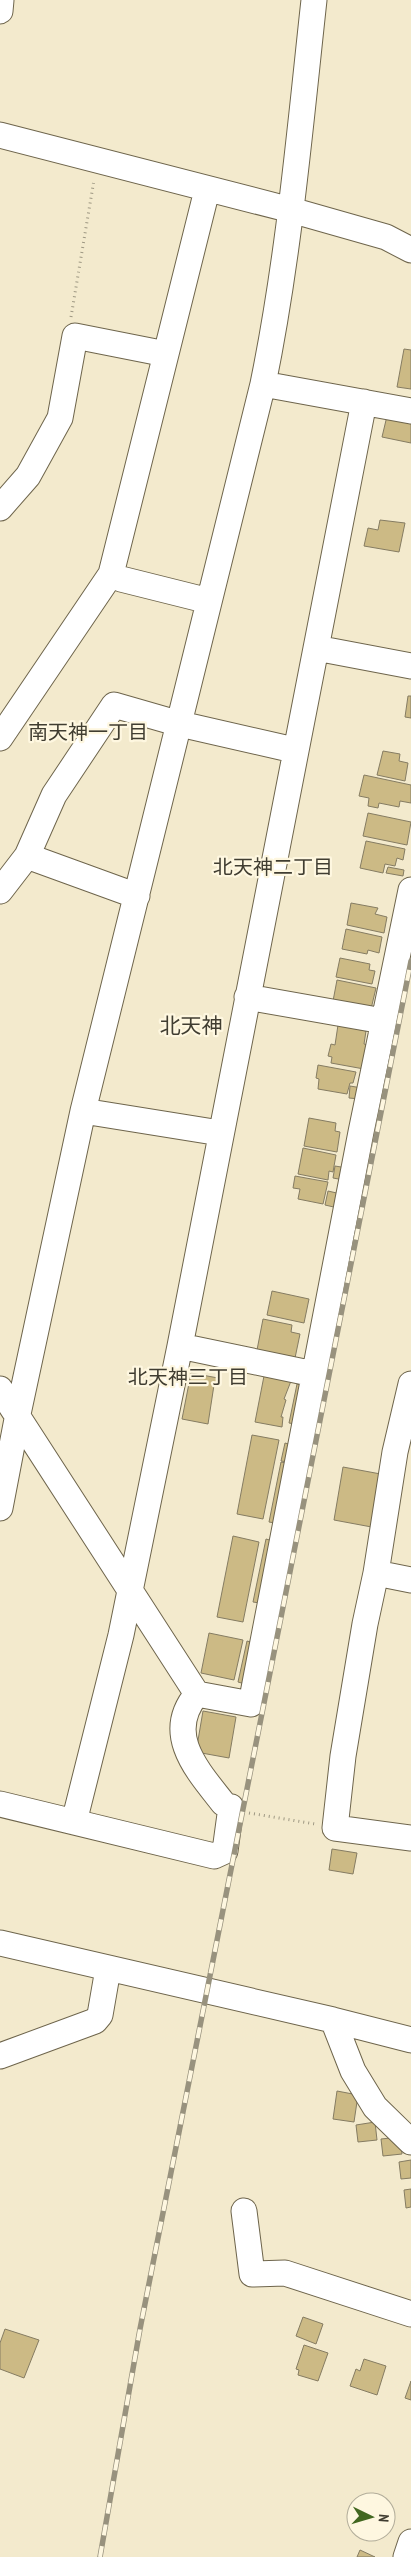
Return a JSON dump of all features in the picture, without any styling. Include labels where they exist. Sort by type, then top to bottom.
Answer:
[{"type":"street","points":[[0,10],[1,0]]},
{"type":"street","points":[[0,1505],[83,1111],[264,384],[274,330],[290,210],[314,0]]},
{"type":"street","points":[[0,135],[290,210],[386,237],[411,250]]},
{"type":"street","points":[[0,738],[111,574],[207,190]]},
{"type":"street","points":[[0,508],[28,476],[60,418],[75,336],[166,354]]},
{"type":"street","points":[[264,384],[411,411]]},
{"type":"street","points":[[74,1822],[121,1635],[180,1346],[294,750],[364,402]]},
{"type":"street","points":[[111,574],[121,579],[209,601]]},
{"type":"street","points":[[316,648],[411,666]]},
{"type":"street","points":[[0,891],[27,856],[54,795],[114,705],[180,724],[294,750]]},
{"type":"street","points":[[27,856],[137,896]]},
{"type":"street","points":[[0,1389],[18,1414],[197,1694],[251,1704],[383,1021],[411,890]]},
{"type":"street","points":[[247,998],[383,1021]]},
{"type":"street","points":[[83,1111],[220,1133]]},
{"type":"street","points":[[180,1346],[314,1374]]},
{"type":"street","points":[[411,1384],[395,1452],[376,1573],[346,1738],[335,1828],[411,1838]]},
{"type":"street","points":[[376,1573],[411,1580]]},
{"type":"street","points":[[0,1804],[214,1856],[225,1851],[227,1805],[190,1762],[183,1731],[187,1705],[197,1694]]},
{"type":"street","points":[[0,1943],[333,2020],[411,2040]]},
{"type":"street","points":[[0,2056],[96,2021],[100,2015],[108,1969]]},
{"type":"street","points":[[333,2020],[353,2071],[375,2107],[411,2142]]},
{"type":"street","points":[[244,2211],[252,2274],[285,2273],[411,2314]]},
{"type":"street","points":[[406,2557],[411,2542]]},
{"type":"path","points":[[75,336],[69,328],[98,161]]},
{"type":"path","points":[[227,1805],[335,1828]]},
{"type":"building","points":[[404,349],[411,350],[411,389],[397,387]]},
{"type":"building","points":[[387,416],[411,421],[411,443],[382,437]]},
{"type":"building","points":[[380,520],[405,523],[399,552],[364,546],[368,528],[378,530]]},
{"type":"building","points":[[408,696],[411,696],[411,718],[405,717]]},
{"type":"building","points":[[383,751],[400,754],[399,761],[408,763],[405,781],[377,775]]},
{"type":"building","points":[[364,775],[411,785],[411,803],[400,801],[399,807],[379,803],[378,808],[368,806],[369,798],[359,796]]},
{"type":"building","points":[[368,813],[411,822],[407,845],[363,836]]},
{"type":"building","points":[[366,841],[405,849],[403,860],[397,858],[395,866],[385,864],[383,873],[360,868]]},
{"type":"building","points":[[388,867],[404,870],[403,876],[386,873]]},
{"type":"building","points":[[351,903],[378,908],[375,914],[387,917],[384,933],[347,925]]},
{"type":"building","points":[[346,929],[382,937],[379,953],[368,950],[367,954],[342,949]]},
{"type":"building","points":[[340,958],[370,964],[369,970],[375,971],[372,984],[336,977]]},
{"type":"building","points":[[337,980],[376,988],[371,1009],[333,1001]]},
{"type":"building","points":[[338,1025],[366,1031],[364,1044],[368,1045],[364,1069],[331,1063],[332,1057],[328,1056],[331,1044],[335,1045]]},
{"type":"building","points":[[318,1065],[356,1072],[347,1094],[318,1089],[319,1079],[316,1078]]},
{"type":"building","points":[[350,1086],[362,1088],[360,1099],[349,1098]]},
{"type":"building","points":[[309,1118],[336,1123],[335,1131],[340,1132],[337,1152],[304,1146]]},
{"type":"building","points":[[303,1148],[336,1155],[333,1172],[329,1171],[328,1180],[298,1174]]},
{"type":"building","points":[[335,1166],[347,1168],[344,1180],[333,1178]]},
{"type":"building","points":[[295,1176],[328,1182],[323,1204],[298,1199],[300,1189],[293,1188]]},
{"type":"building","points":[[328,1191],[341,1194],[338,1208],[325,1205]]},
{"type":"building","points":[[272,1291],[309,1299],[304,1323],[267,1315]]},
{"type":"building","points":[[263,1319],[292,1325],[291,1332],[300,1334],[295,1358],[257,1350]]},
{"type":"building","points":[[191,1373],[218,1378],[216,1386],[214,1385],[208,1424],[182,1419]]},
{"type":"building","points":[[264,1376],[291,1381],[284,1399],[286,1400],[281,1417],[283,1417],[282,1427],[255,1422]]},
{"type":"building","points":[[297,1384],[303,1386],[295,1424],[289,1423]]},
{"type":"building","points":[[252,1435],[279,1440],[263,1519],[237,1514]]},
{"type":"building","points":[[285,1443],[292,1445],[288,1462],[281,1461]]},
{"type":"building","points":[[281,1462],[287,1463],[275,1523],[269,1522]]},
{"type":"building","points":[[343,1467],[386,1475],[377,1528],[334,1520]]},
{"type":"building","points":[[233,1536],[259,1542],[243,1622],[217,1617]]},
{"type":"building","points":[[266,1539],[273,1541],[260,1603],[253,1602]]},
{"type":"building","points":[[209,1633],[243,1640],[234,1680],[201,1673]]},
{"type":"building","points":[[247,1641],[254,1643],[245,1684],[238,1682]]},
{"type":"building","points":[[203,1711],[236,1717],[229,1758],[196,1752]]},
{"type":"building","points":[[332,1849],[357,1853],[353,1874],[329,1870]]},
{"type":"building","points":[[337,2091],[358,2095],[354,2122],[333,2119]]},
{"type":"building","points":[[375,2122],[377,2140],[358,2142],[356,2125]]},
{"type":"building","points":[[400,2137],[402,2154],[383,2156],[381,2139]]},
{"type":"building","points":[[411,2160],[411,2178],[401,2179],[399,2162]]},
{"type":"building","points":[[411,2189],[411,2207],[406,2208],[404,2190]]},
{"type":"building","points":[[303,2317],[323,2324],[316,2344],[296,2336]]},
{"type":"building","points":[[5,2329],[39,2340],[24,2378],[0,2369],[0,2343]]},
{"type":"building","points":[[304,2345],[328,2353],[318,2381],[298,2375],[299,2370],[296,2369]]},
{"type":"building","points":[[364,2359],[386,2366],[377,2395],[350,2386],[356,2369],[360,2371]]},
{"type":"building","points":[[411,2381],[411,2400],[405,2398]]},
{"type":"building","points":[[360,2550],[375,2557],[357,2557]]},
{"type":"railway","points":[[100,2557],[140,2329],[411,961]]},
{"type":"district","name":"南天神一丁目","points":[[88,732]]},
{"type":"district","name":"北天神二丁目","points":[[273,867]]},
{"type":"district","name":"北天神","points":[[191,1025]]},
{"type":"district","name":"北天神三丁目","points":[[188,1377]]}]
